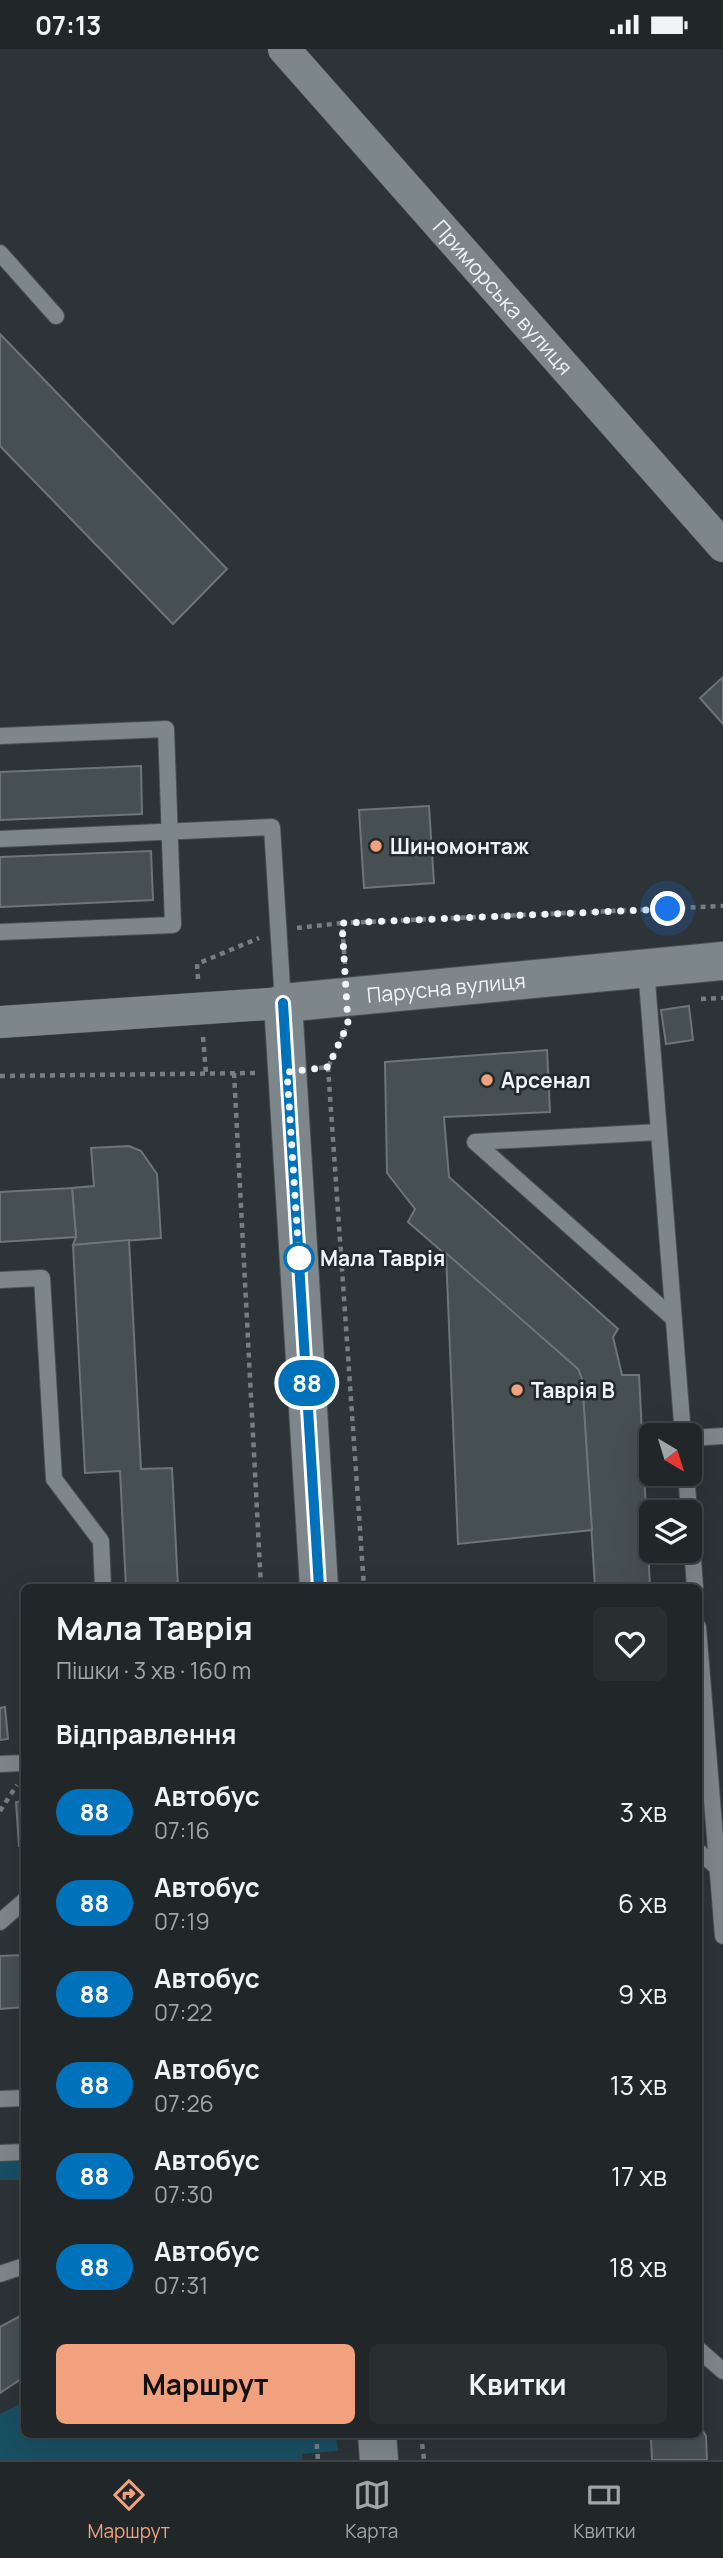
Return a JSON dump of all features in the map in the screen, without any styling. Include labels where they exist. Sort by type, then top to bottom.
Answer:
[{"type":"street","name":"Приморська вулиця","points":[[284,49],[723,546]]},
{"type":"street","name":"Парусна вулиця","points":[[0,1022],[283,1003],[723,961]]},
{"type":"street","points":[[283,1003],[319,1584]]},
{"type":"street","points":[[377,2438],[379,2460]]},
{"type":"lane","points":[[0,253],[56,316]]},
{"type":"lane","points":[[0,736],[166,729],[173,925],[0,932]]},
{"type":"lane","points":[[0,839],[272,827],[283,1003]]},
{"type":"lane","points":[[646,968],[682,1423]]},
{"type":"lane","points":[[659,1132],[475,1142],[673,1318]]},
{"type":"lane","points":[[0,1280],[42,1278],[54,1479],[100,1541],[103,1584]]},
{"type":"lane","points":[[702,1437],[723,1436]]},
{"type":"lane","points":[[693,1563],[695,1584]]},
{"type":"lane","points":[[702,1662],[718,1802],[718,1868],[723,1936]]},
{"type":"lane","points":[[0,1764],[21,1763]]},
{"type":"lane","points":[[702,1854],[718,1868]]},
{"type":"lane","points":[[0,1922],[21,1904]]},
{"type":"lane","points":[[0,2099],[21,2098]]},
{"type":"lane","points":[[0,2153],[21,2152]]},
{"type":"lane","points":[[0,2274],[21,2267]]},
{"type":"lane","points":[[702,2353],[723,2371]]},
{"type":"path","points":[[364,1584],[328,1067],[348,1024],[342,923],[723,906]]},
{"type":"path","points":[[698,1000],[723,998]]},
{"type":"path","points":[[0,1076],[287,1072],[328,1067]]},
{"type":"path","points":[[234,1073],[261,1584]]},
{"type":"path","points":[[0,1811],[18,1783]]},
{"type":"path","points":[[316,2438],[318,2460]]},
{"type":"path","points":[[421,2438],[424,2460]]},
{"type":"shaded area","points":[[21,2152],[21,2180],[0,2180],[0,2153]]},
{"type":"shaded area","points":[[21,2404],[21,2438],[336,2438],[338,2451],[302,2454],[302,2460],[0,2460],[0,2414]]},
{"type":"building","points":[[0,334],[227,569],[173,624],[0,446]]},
{"type":"building","points":[[723,677],[723,724],[700,698]]},
{"type":"building","points":[[141,766],[142,814],[0,820],[0,772]]},
{"type":"building","points":[[429,806],[434,883],[364,888],[359,810]]},
{"type":"building","points":[[151,851],[153,900],[0,907],[0,857]]},
{"type":"building","points":[[689,1006],[693,1040],[666,1044],[661,1010]]},
{"type":"building","points":[[547,1050],[550,1112],[444,1117],[449,1177],[618,1329],[613,1337],[622,1375],[639,1375],[641,1423],[639,1423],[639,1486],[645,1486],[645,1500],[639,1500],[639,1563],[649,1563],[650,1584],[595,1584],[582,1379],[578,1369],[408,1222],[415,1209],[387,1173],[385,1062]]},
{"type":"building","points":[[129,1146],[141,1151],[157,1174],[161,1238],[73,1245],[76,1237],[72,1188],[94,1186],[91,1148]]},
{"type":"building","points":[[72,1188],[76,1237],[0,1242],[0,1192]]},
{"type":"building","points":[[129,1240],[141,1469],[172,1468],[178,1584],[126,1584],[120,1471],[85,1473],[73,1245]]},
{"type":"building","name":"Таврія В","points":[[446,1253],[578,1369],[582,1379],[592,1530],[458,1544]]},
{"type":"building","points":[[5,1707],[8,1739],[0,1740],[0,1708]]},
{"type":"building","points":[[21,1801],[21,1846],[19,1846],[16,1802]]},
{"type":"building","points":[[21,1955],[21,2007],[0,2009],[0,1956]]},
{"type":"building","points":[[21,2316],[21,2379],[0,2393],[0,2327]]},
{"type":"building","points":[[702,2430],[706,2436],[707,2460],[652,2460],[649,2438],[702,2438]]},
{"type":"bus line","name":"88","points":[[283,1003],[319,1584]]},
{"type":"place","name":"Шиномонтаж","points":[[376,846]]},
{"type":"place","name":"Арсенал","points":[[487,1080]]},
{"type":"place","name":"Мала Таврія","points":[[299,1258]]},
{"type":"place","name":"Таврія В","points":[[517,1390]]},
{"type":"route","points":[[299,1258],[287,1072],[328,1067],[348,1024],[342,923],[668,909]]}]
